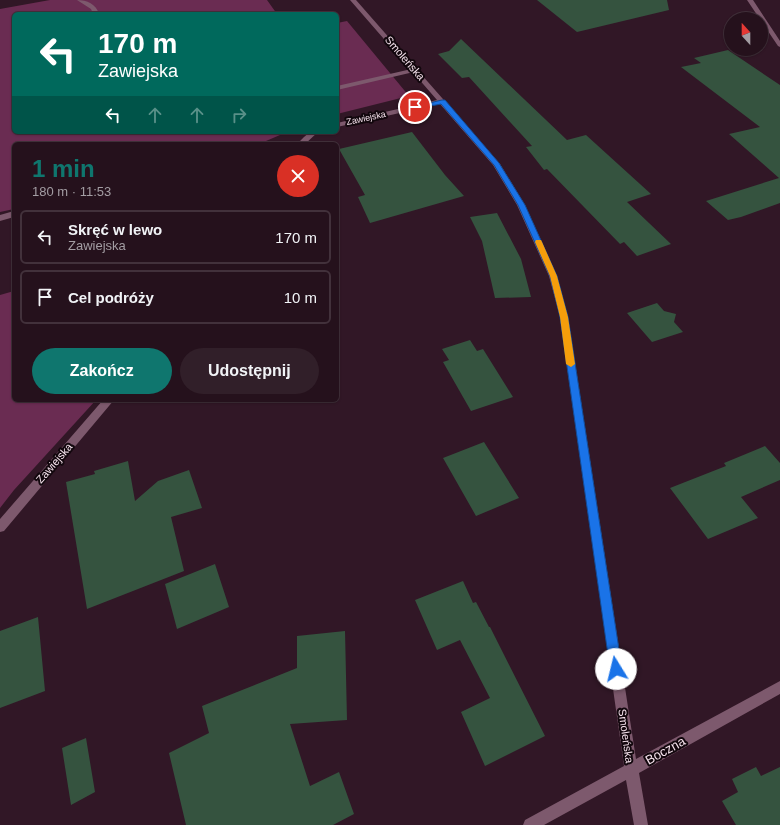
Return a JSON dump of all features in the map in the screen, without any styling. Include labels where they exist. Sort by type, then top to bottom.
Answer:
[{"type":"street","points":[[80,0],[94,8],[95,12]]},
{"type":"street","name":"Smoleńska","points":[[353,0],[416,70],[496,164],[521,205],[553,276],[564,317],[630,769],[641,825]]},
{"type":"street","points":[[750,0],[780,45]]},
{"type":"street","points":[[339,88],[416,70]]},
{"type":"street","name":"Zawiejska","points":[[339,124],[442,102]]},
{"type":"street","points":[[303,142],[312,134]]},
{"type":"street","points":[[0,218],[12,215]]},
{"type":"street","name":"Zawiejska","points":[[0,527],[107,402]]},
{"type":"street","name":"Boczna","points":[[530,825],[780,687]]},
{"type":"shaded area","points":[[50,0],[267,0],[276,12],[12,12],[12,134],[282,134],[264,142],[12,142],[12,209],[0,212],[0,9]]},
{"type":"shaded area","points":[[347,21],[409,96],[339,114],[339,23]]},
{"type":"shaded area","points":[[12,292],[12,402],[94,402],[14,490],[0,508],[0,295]]},
{"type":"building","points":[[537,0],[667,0],[669,10],[577,32]]},
{"type":"building","points":[[461,39],[567,140],[586,135],[651,194],[627,202],[671,244],[637,256],[624,242],[620,244],[547,169],[544,170],[526,147],[532,146],[469,77],[462,78],[438,54],[449,51]]},
{"type":"building","points":[[724,51],[724,56],[737,56],[780,85],[780,203],[728,220],[706,201],[779,178],[729,134],[760,127],[681,67],[701,63],[694,58]]},
{"type":"building","points":[[412,132],[445,175],[464,196],[370,223],[358,197],[365,195],[339,149]]},
{"type":"building","points":[[497,213],[521,259],[531,297],[495,298],[482,241],[470,217]]},
{"type":"building","points":[[657,303],[664,311],[676,314],[674,322],[683,332],[652,342],[627,313]]},
{"type":"building","points":[[470,340],[477,351],[483,349],[513,397],[471,411],[443,362],[449,360],[442,349]]},
{"type":"building","points":[[484,442],[519,498],[476,516],[443,458]]},
{"type":"building","points":[[765,446],[780,463],[780,480],[741,497],[758,518],[708,539],[670,488],[726,466],[724,463]]},
{"type":"building","points":[[128,461],[135,501],[158,481],[189,470],[202,508],[171,517],[184,571],[87,609],[66,482],[95,474],[94,471]]},
{"type":"building","points":[[215,564],[229,607],[177,629],[165,584]]},
{"type":"building","points":[[463,581],[473,603],[476,602],[490,627],[545,736],[485,766],[461,712],[490,698],[460,640],[437,650],[415,600]]},
{"type":"building","points":[[38,617],[45,691],[0,708],[0,631]]},
{"type":"building","points":[[345,631],[347,720],[290,724],[310,786],[339,772],[354,814],[333,825],[186,825],[169,753],[209,733],[202,706],[297,668],[297,636]]},
{"type":"building","points":[[86,738],[95,792],[71,805],[62,748]]},
{"type":"building","points":[[756,767],[761,776],[780,767],[780,825],[736,825],[722,801],[738,792],[732,779]]},
{"type":"slow traffic","points":[[538,242],[553,276],[564,317],[571,364]]},
{"type":"route","points":[[415,107],[442,102],[481,145],[496,164],[521,205],[553,276],[564,317],[616,669]]}]
